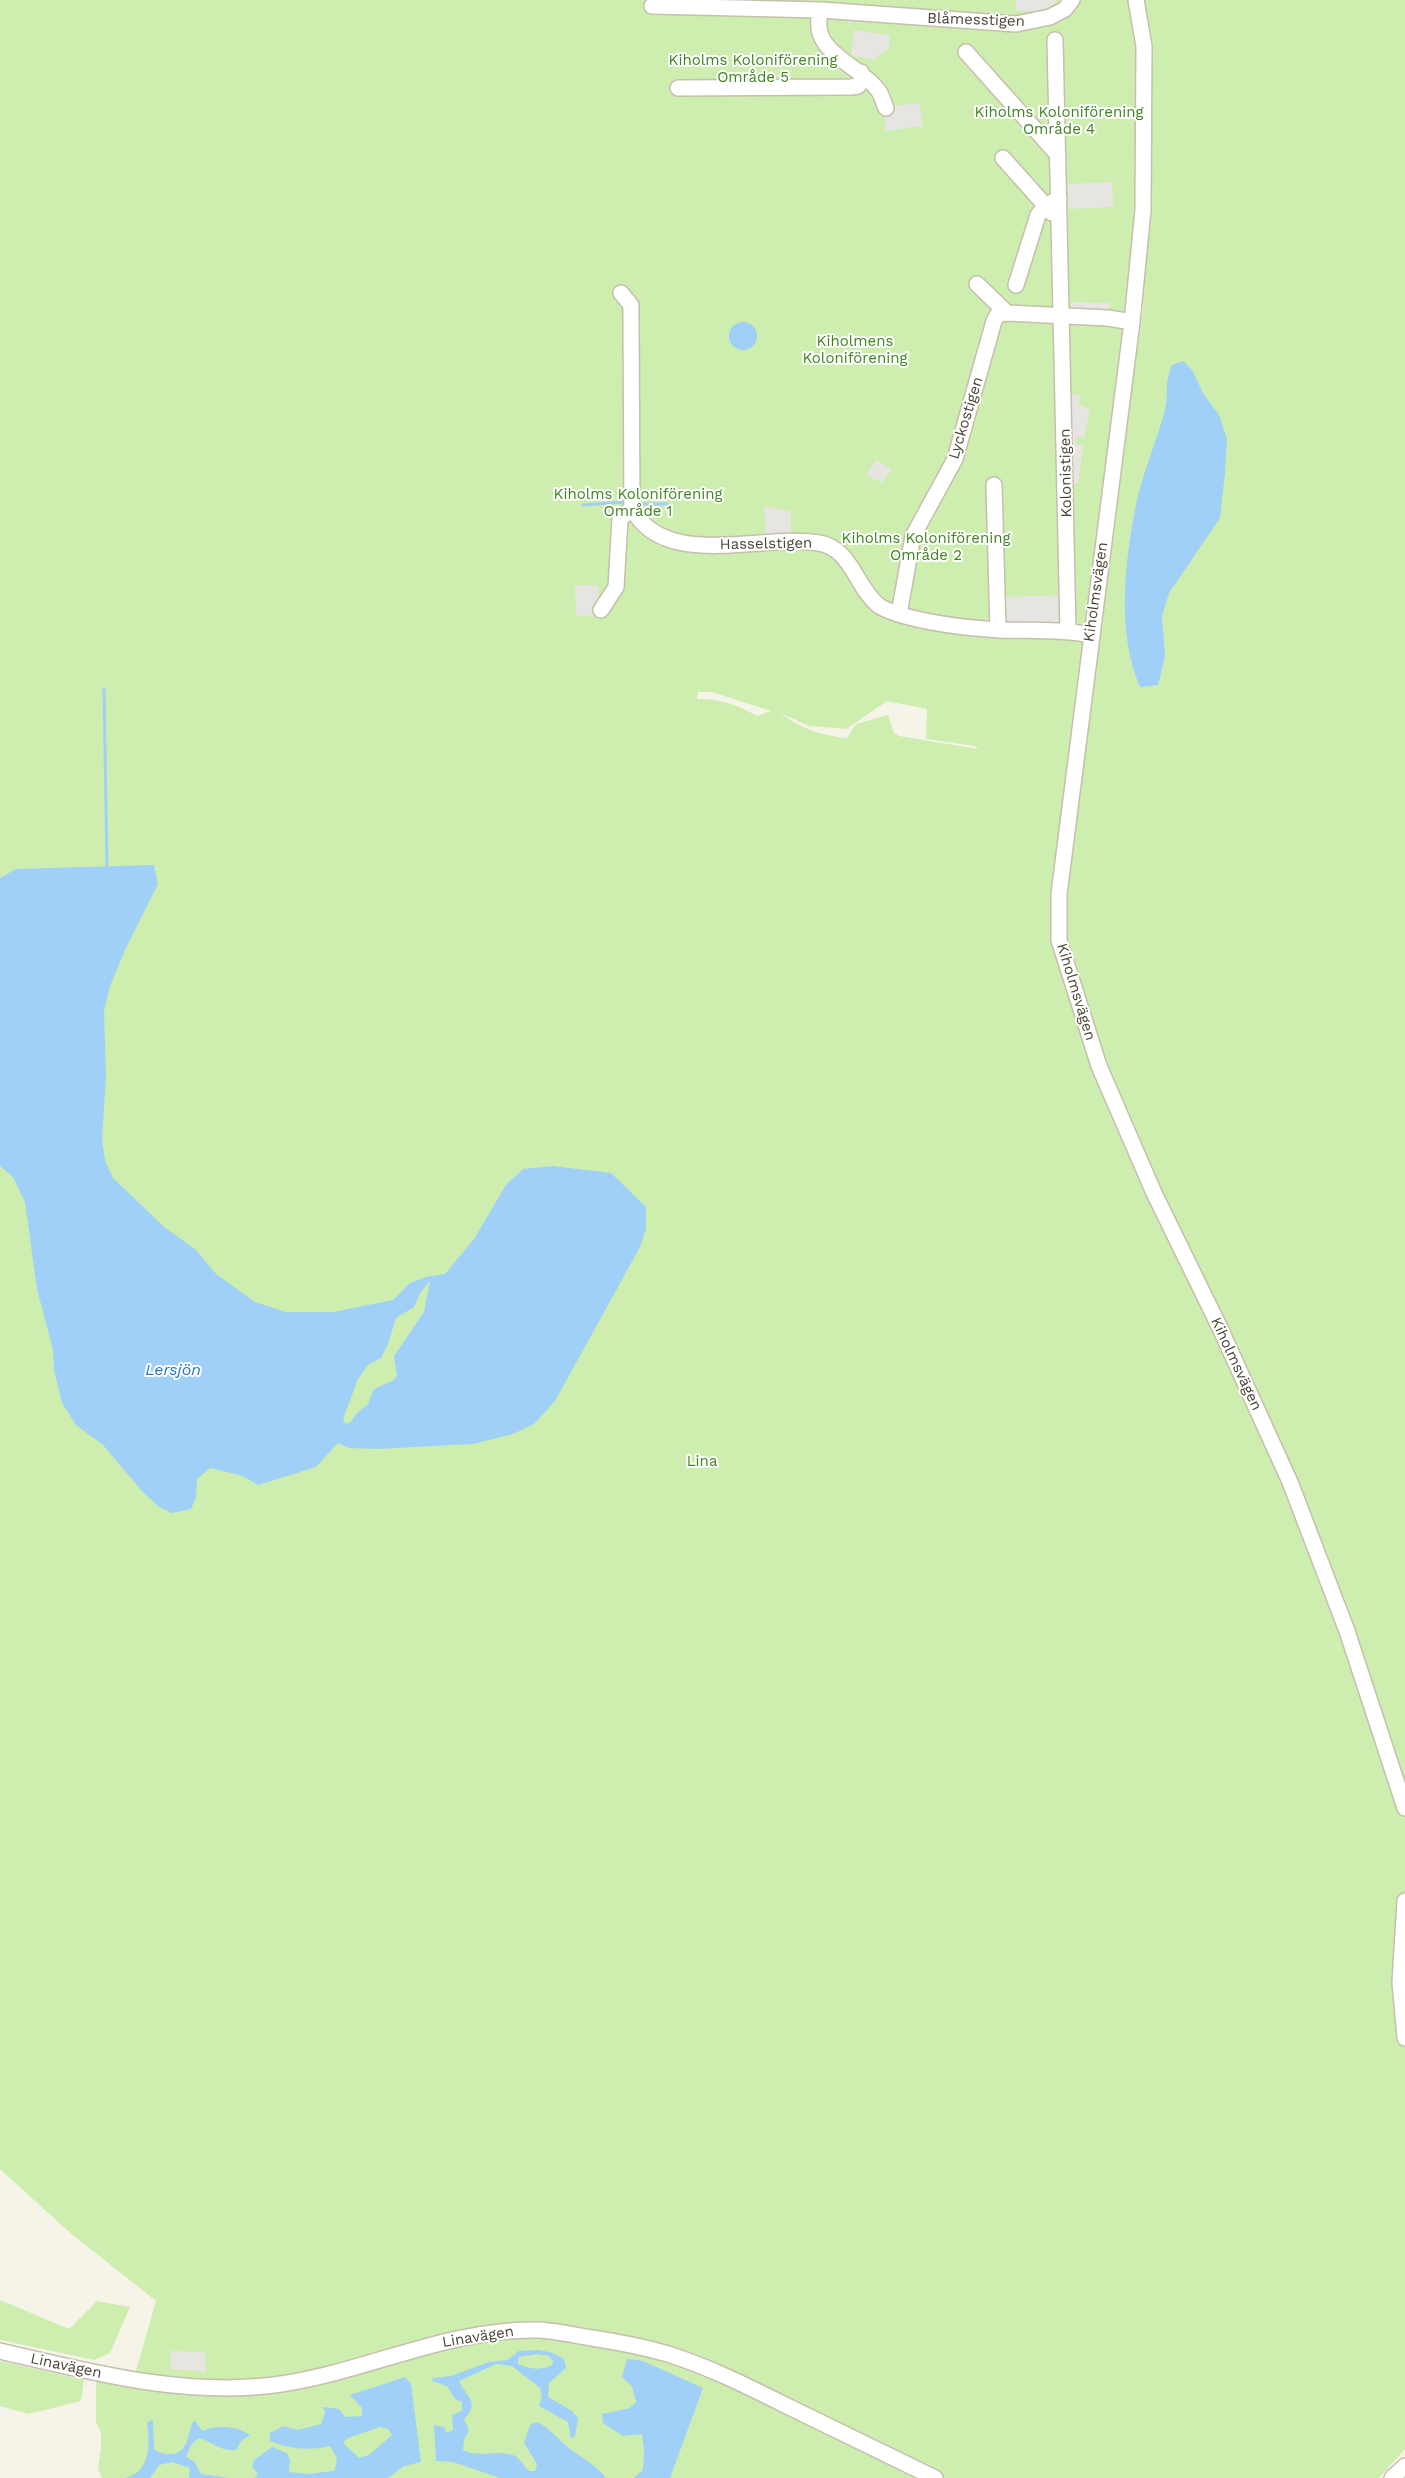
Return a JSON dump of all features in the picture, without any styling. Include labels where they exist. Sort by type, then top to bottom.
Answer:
[{"type":"street","points":[[860,0],[873,14]]},
{"type":"street","name":"Blåmesstigen","points":[[652,6],[821,10],[1016,24],[1050,18],[1065,9],[1072,0]]},
{"type":"street","name":"Kiholmsvägen","points":[[1136,0],[1144,46],[1143,210],[1132,322],[1090,636],[1077,762],[1059,894],[1059,940],[1099,1066],[1154,1193],[1219,1326],[1309,1530],[1353,1650],[1405,1808]]},
{"type":"street","points":[[821,10],[817,27],[823,41],[860,72],[879,91],[886,108]]},
{"type":"street","points":[[1016,285],[1038,215],[1052,202],[1058,155],[1055,40]]},
{"type":"street","points":[[966,52],[1058,155]]},
{"type":"street","points":[[678,88],[852,87],[858,86],[862,80],[860,72]]},
{"type":"street","points":[[1003,158],[1052,202]]},
{"type":"street","name":"Kolonistigen","points":[[1052,202],[1059,221],[1068,631]]},
{"type":"street","points":[[977,284],[1007,313],[1108,318],[1132,322]]},
{"type":"street","points":[[601,610],[616,587],[620,519],[632,508],[631,305],[620,293]]},
{"type":"street","name":"Lyckostigen","points":[[899,614],[914,536],[955,459],[994,320],[998,314],[1007,313]]},
{"type":"street","points":[[994,485],[998,630]]},
{"type":"street","name":"Hasselstigen","points":[[632,508],[646,527],[673,542],[702,545],[791,541],[821,543],[836,551],[849,563],[878,606],[899,614],[949,625],[998,630],[1068,631],[1090,636]]},
{"type":"street","points":[[1405,1901],[1400,1982],[1405,2038]]},
{"type":"street","name":"Linavägen","points":[[0,2351],[96,2373],[194,2386],[243,2388],[282,2384],[423,2347],[492,2332],[542,2330],[567,2333],[620,2342],[668,2354],[718,2372],[935,2478]]},
{"type":"street","points":[[1392,2478],[1405,2466]]},
{"type":"green space","name":"Lina","points":[[0,0],[1129,0],[1138,24],[1139,210],[1126,345],[1138,346],[1143,310],[1151,33],[1136,0],[1405,0],[1405,2449],[1379,2478],[102,2478],[98,2468],[101,2432],[96,2422],[96,2373],[134,2378],[156,2301],[68,2231],[0,2169]],"holes":[[[698,692],[712,692],[771,711],[757,716],[728,703],[697,699]],[[887,701],[927,709],[926,739],[975,746],[978,749],[899,736],[894,733],[888,715],[856,724],[847,738],[812,730],[795,723],[780,713],[809,726],[846,729]]]},
{"type":"green space","points":[[0,2300],[69,2329],[97,2301],[130,2307],[110,2353],[94,2360],[0,2340]]},
{"type":"green space","points":[[0,2361],[84,2380],[81,2401],[29,2414],[0,2406]]},
{"type":"shaded area","points":[[1016,0],[1056,0],[1055,4],[1040,11],[1016,11]]},
{"type":"shaded area","points":[[854,30],[890,35],[889,48],[873,60],[851,55]]},
{"type":"shaded area","points":[[919,103],[923,126],[885,131],[884,107]]},
{"type":"shaded area","points":[[1112,182],[1113,207],[1068,209],[1068,184]]},
{"type":"shaded area","points":[[1071,302],[1110,303],[1108,318],[1071,315]]},
{"type":"shaded area","points":[[1064,394],[1080,395],[1079,405],[1090,409],[1084,438],[1078,437],[1074,443],[1083,446],[1078,484],[1066,484]]},
{"type":"shaded area","points":[[876,460],[892,469],[882,483],[866,475]]},
{"type":"shaded area","points":[[764,506],[791,511],[791,541],[766,543]]},
{"type":"shaded area","points":[[575,585],[598,585],[599,615],[576,616]]},
{"type":"shaded area","points":[[1061,595],[1062,624],[1004,625],[1003,597]]},
{"type":"shaded area","points":[[170,2351],[205,2352],[206,2372],[171,2369]]},
{"type":"water","points":[[743,322],[753,326],[757,336],[753,346],[743,350],[733,346],[729,336],[733,326]]},
{"type":"water","points":[[1183,361],[1192,370],[1204,395],[1219,415],[1227,439],[1220,518],[1169,593],[1162,616],[1165,656],[1158,685],[1140,687],[1132,666],[1125,619],[1126,570],[1129,546],[1137,500],[1165,410],[1167,383],[1172,365]]},
{"type":"water","name":"Lersjön","points":[[154,865],[158,884],[125,950],[110,986],[104,1011],[106,1075],[102,1139],[105,1161],[113,1178],[164,1227],[196,1250],[216,1274],[255,1302],[286,1312],[333,1312],[393,1300],[410,1283],[426,1277],[445,1274],[474,1239],[506,1185],[523,1169],[553,1166],[611,1173],[646,1207],[646,1229],[640,1247],[555,1401],[534,1424],[513,1434],[473,1444],[378,1449],[349,1448],[338,1443],[316,1467],[258,1485],[243,1476],[210,1468],[197,1479],[196,1497],[191,1509],[172,1513],[159,1507],[142,1491],[103,1445],[76,1425],[62,1403],[54,1370],[53,1350],[37,1289],[25,1202],[13,1177],[0,1166],[0,878],[16,869]],"holes":[[[430,1281],[424,1312],[394,1356],[397,1376],[394,1380],[374,1389],[368,1404],[356,1414],[351,1422],[346,1424],[343,1419],[358,1379],[368,1365],[381,1358],[388,1344],[396,1318],[414,1307],[420,1293]]]},
{"type":"water","points":[[539,2350],[553,2353],[564,2359],[566,2368],[549,2383],[548,2397],[572,2411],[578,2418],[575,2437],[571,2438],[568,2422],[539,2406],[542,2397],[540,2388],[512,2366],[496,2364],[459,2381],[472,2404],[469,2413],[464,2419],[469,2430],[464,2440],[463,2450],[476,2454],[509,2454],[517,2457],[529,2471],[535,2471],[537,2464],[524,2443],[530,2425],[537,2422],[596,2467],[606,2478],[500,2478],[453,2462],[436,2461],[434,2425],[444,2427],[446,2433],[453,2430],[452,2415],[462,2411],[462,2402],[455,2399],[447,2386],[432,2381],[433,2378],[451,2376],[489,2362],[507,2360],[519,2351]],"holes":[[[538,2354],[549,2356],[553,2361],[552,2365],[543,2368],[531,2368],[518,2364],[519,2357]]]},
{"type":"water","points":[[627,2359],[643,2361],[703,2388],[670,2478],[634,2478],[643,2470],[644,2450],[642,2434],[623,2436],[603,2423],[602,2414],[630,2408],[636,2402],[632,2386],[622,2377]]},
{"type":"water","points":[[405,2377],[411,2384],[421,2462],[404,2466],[388,2478],[255,2478],[258,2473],[252,2467],[254,2460],[272,2447],[287,2453],[290,2460],[289,2472],[309,2474],[333,2471],[337,2458],[330,2446],[307,2449],[285,2446],[270,2441],[270,2433],[283,2426],[298,2430],[321,2424],[325,2413],[323,2407],[339,2409],[345,2417],[362,2416],[362,2408],[350,2395]],"holes":[[[380,2427],[388,2429],[392,2435],[369,2455],[359,2458],[343,2443],[348,2438]]]},
{"type":"water","points":[[153,2420],[154,2449],[165,2454],[180,2452],[186,2444],[192,2423],[195,2421],[202,2431],[226,2427],[239,2429],[250,2435],[242,2440],[236,2450],[220,2448],[199,2438],[191,2445],[186,2457],[194,2461],[201,2474],[229,2478],[189,2478],[190,2468],[172,2462],[159,2465],[150,2478],[125,2478],[134,2475],[144,2463],[148,2448],[147,2422]]},
{"type":"waterway","points":[[583,505],[625,502]]},
{"type":"waterway","points":[[636,504],[667,504]]},
{"type":"waterway","points":[[104,689],[107,867]]},
{"type":"park label","name":"Kiholms Koloniförening Område 5","points":[[753,70]]},
{"type":"park label","name":"Kiholms Koloniförening Område 4","points":[[1059,122]]},
{"type":"park label","name":"Kiholmens Koloniförening","points":[[855,350]]},
{"type":"park label","name":"Kiholms Koloniförening Område 1","points":[[638,504]]},
{"type":"park label","name":"Kiholms Koloniförening Område 2","points":[[926,548]]}]
